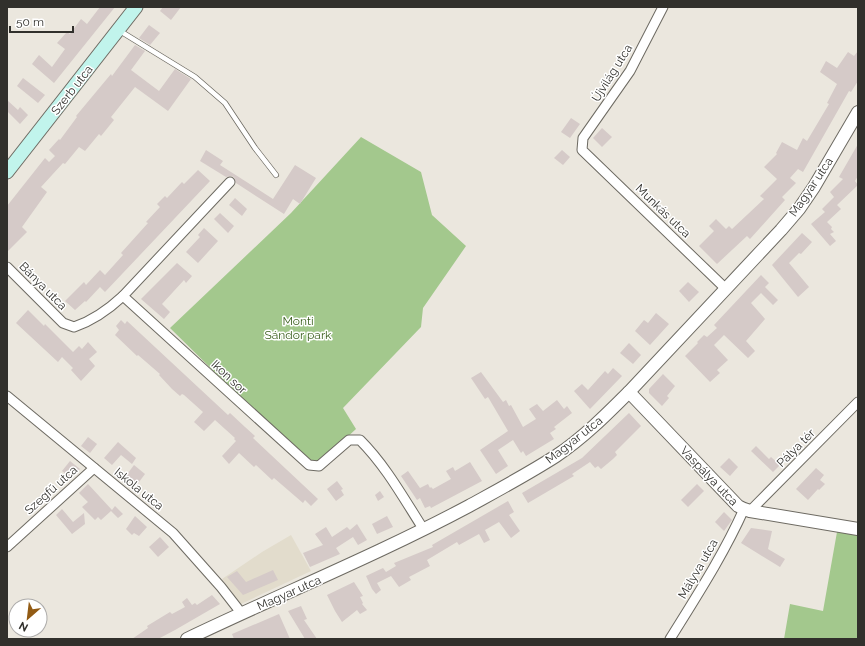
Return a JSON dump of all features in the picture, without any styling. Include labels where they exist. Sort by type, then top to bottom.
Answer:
[{"type":"main road","name":"Szerb utca","points":[[7,172],[136,7]]},
{"type":"street","name":"Újvilág utca","points":[[582,150],[583,138],[630,71],[663,7]]},
{"type":"street","name":"Magyar utca","points":[[187,639],[424,530],[491,494],[556,455],[598,422],[629,392],[799,209],[814,187],[858,112]]},
{"type":"street","name":"Munkás utca","points":[[582,150],[726,289]]},
{"type":"street","points":[[123,296],[230,182]]},
{"type":"street","name":"Bánya utca","points":[[7,267],[63,322],[74,327],[83,324],[123,296]]},
{"type":"street","name":"Ikon sor","points":[[123,296],[308,465],[319,466],[349,440],[360,440],[384,469],[424,530]]},
{"type":"street","name":"Vaspálya utca","points":[[629,392],[738,506],[747,510],[858,529]]},
{"type":"street","name":"Iskola utca","points":[[7,396],[173,533],[221,587],[242,614]]},
{"type":"street","name":"Pálya tér","points":[[747,510],[858,402]]},
{"type":"street","name":"Szegfű utca","points":[[7,547],[94,468]]},
{"type":"street","name":"Mályva utca","points":[[670,639],[699,592],[737,524],[747,510]]},
{"type":"lane","points":[[118,30],[195,77],[225,103],[255,148],[276,175]]},
{"type":"shaded area","points":[[291,535],[311,571],[241,604],[222,579],[262,552]]},
{"type":"green space","name":"Monti Sándor park","points":[[361,137],[421,172],[432,215],[466,246],[423,308],[421,327],[343,408],[356,429],[320,462],[311,462],[302,458],[170,328],[291,213]]},
{"type":"green space","points":[[837,532],[858,535],[858,639],[784,639],[790,604],[823,611]]},
{"type":"building","points":[[100,7],[115,7],[54,83],[32,64],[39,55],[52,67],[65,49],[57,43],[67,32],[70,34],[81,19],[87,24]]},
{"type":"building","points":[[163,7],[181,7],[171,20],[160,11]]},
{"type":"building","points":[[149,25],[160,33],[150,45],[139,38]]},
{"type":"building","points":[[135,45],[145,51],[131,70],[159,91],[175,69],[191,79],[168,111],[135,87],[111,117],[114,120],[101,136],[99,134],[85,151],[79,147],[65,164],[63,163],[41,187],[47,192],[22,227],[27,232],[7,252],[7,206],[45,158],[49,162],[55,156],[49,150],[59,139],[60,140],[77,117],[76,116],[111,74],[112,76]]},
{"type":"building","points":[[858,51],[858,81],[851,92],[849,91],[803,172],[798,169],[790,178],[796,183],[782,197],[785,200],[750,239],[747,236],[717,264],[699,246],[714,231],[709,226],[716,219],[726,229],[729,226],[732,229],[764,199],[760,196],[777,179],[764,167],[777,154],[776,153],[782,142],[797,150],[803,138],[807,141],[829,104],[827,103],[837,84],[820,72],[826,61],[837,68],[848,52],[854,56]]},
{"type":"building","points":[[23,78],[45,95],[38,103],[17,86]]},
{"type":"building","points":[[7,100],[18,110],[20,107],[28,115],[20,124],[7,111]]},
{"type":"building","points":[[571,118],[580,124],[570,138],[561,132]]},
{"type":"building","points":[[602,128],[612,137],[602,147],[593,138]]},
{"type":"building","points":[[858,144],[858,176],[855,181],[858,185],[837,205],[841,209],[827,222],[832,227],[831,229],[834,232],[830,234],[836,241],[830,246],[811,224],[825,212],[822,209],[834,197],[830,192],[843,179],[839,177]]},
{"type":"building","points":[[206,150],[223,161],[220,165],[273,199],[295,165],[316,178],[300,204],[293,199],[284,214],[236,183],[234,177],[226,177],[200,161]]},
{"type":"building","points":[[562,150],[570,157],[563,165],[554,158]]},
{"type":"building","points":[[198,170],[210,181],[105,292],[100,287],[86,302],[85,301],[75,310],[65,301],[84,282],[86,285],[100,270],[105,275],[123,255],[121,253],[148,223],[146,222],[160,207],[157,204],[165,196],[167,198],[182,182],[184,184]]},
{"type":"building","points":[[235,198],[247,209],[242,216],[229,205]]},
{"type":"building","points":[[220,213],[234,226],[228,233],[214,219]]},
{"type":"building","points":[[204,228],[218,241],[198,263],[186,252],[200,237],[198,235]]},
{"type":"building","points":[[802,233],[812,242],[801,254],[799,253],[789,263],[809,287],[798,297],[772,265]]},
{"type":"building","points":[[177,263],[192,276],[186,283],[184,280],[162,304],[170,312],[164,319],[141,299]]},
{"type":"building","points":[[761,275],[769,283],[765,287],[778,300],[773,305],[761,293],[751,303],[765,319],[746,341],[755,351],[748,358],[724,335],[714,345],[728,360],[717,370],[720,373],[710,382],[685,356],[704,335],[707,337],[717,328],[714,325]]},
{"type":"building","points":[[688,282],[699,292],[689,302],[679,291]]},
{"type":"building","points":[[28,310],[44,326],[45,324],[73,352],[79,346],[82,349],[88,342],[97,352],[89,359],[95,366],[81,381],[71,370],[73,368],[62,357],[58,362],[16,323]]},
{"type":"building","points":[[656,313],[669,324],[650,345],[635,331],[644,320],[648,323]]},
{"type":"building","points":[[121,320],[125,324],[127,321],[228,415],[230,413],[255,436],[253,438],[318,499],[311,506],[305,500],[303,503],[274,478],[272,480],[256,465],[254,467],[239,453],[229,464],[222,456],[236,441],[234,439],[235,438],[215,420],[204,431],[194,422],[203,412],[184,395],[182,394],[180,396],[172,389],[159,375],[160,374],[138,355],[137,356],[115,335],[119,330],[116,326]]},
{"type":"building","points":[[629,343],[641,355],[633,364],[620,353]]},
{"type":"building","points":[[613,368],[622,376],[590,409],[574,391],[582,384],[588,390],[605,371],[608,374]]},
{"type":"building","points":[[481,372],[503,402],[506,400],[509,406],[511,405],[523,427],[536,419],[529,409],[537,404],[543,411],[557,400],[564,409],[567,406],[572,413],[554,427],[556,429],[550,433],[554,439],[526,456],[523,451],[521,453],[513,440],[498,450],[508,466],[496,474],[480,450],[508,431],[488,397],[485,399],[471,378]]},
{"type":"building","points":[[663,374],[675,386],[667,396],[669,398],[662,406],[649,393],[649,389]]},
{"type":"building","points":[[629,413],[641,426],[615,452],[617,455],[613,459],[601,469],[598,466],[595,468],[590,462],[572,474],[574,476],[528,503],[522,493],[582,458]]},
{"type":"building","points":[[88,437],[97,444],[90,453],[81,446]]},
{"type":"building","points":[[118,442],[136,458],[132,464],[121,455],[112,465],[104,458]]},
{"type":"building","points":[[756,446],[769,459],[771,457],[780,465],[773,472],[751,451]]},
{"type":"building","points":[[729,458],[738,467],[730,476],[720,467]]},
{"type":"building","points":[[70,461],[80,469],[71,478],[62,471]]},
{"type":"building","points":[[470,462],[482,481],[431,508],[430,506],[425,508],[420,498],[417,500],[401,476],[408,471],[420,488],[428,484],[430,488],[431,487],[433,489],[451,479],[446,471],[453,467],[455,471]]},
{"type":"building","points":[[134,465],[145,474],[136,486],[125,477]]},
{"type":"building","points":[[816,468],[824,475],[820,480],[825,484],[808,500],[796,489]]},
{"type":"building","points":[[337,481],[343,489],[341,490],[344,495],[336,501],[327,489]]},
{"type":"building","points":[[88,484],[112,510],[115,506],[123,514],[118,518],[111,511],[101,520],[98,517],[95,520],[82,507],[88,502],[79,493]]},
{"type":"building","points":[[697,484],[704,491],[688,507],[681,500]]},
{"type":"building","points":[[380,491],[384,497],[378,501],[375,495]]},
{"type":"building","points":[[508,501],[514,512],[509,515],[520,531],[511,538],[499,522],[485,530],[490,540],[484,543],[479,534],[459,545],[457,542],[427,560],[430,566],[409,577],[411,580],[399,587],[391,576],[377,583],[381,590],[376,594],[372,589],[366,576],[383,568],[386,572],[396,566],[394,563],[433,547],[432,545]]},
{"type":"building","points":[[62,509],[73,522],[84,513],[85,524],[72,534],[56,515]]},
{"type":"building","points":[[724,512],[732,520],[724,531],[715,522]]},
{"type":"building","points":[[135,516],[147,527],[139,536],[134,533],[132,535],[126,529]]},
{"type":"building","points":[[387,516],[393,527],[377,534],[372,524]]},
{"type":"building","points":[[357,524],[367,540],[358,545],[353,537],[336,548],[340,554],[310,567],[303,553],[323,545],[315,534],[326,527],[332,537],[347,527],[350,530]]},
{"type":"building","points":[[751,528],[772,531],[768,549],[785,559],[780,567],[741,543]]},
{"type":"building","points":[[160,537],[169,547],[158,557],[149,547]]},
{"type":"building","points":[[273,570],[278,580],[243,595],[227,577],[237,571],[246,582]]},
{"type":"building","points":[[354,582],[363,596],[360,597],[363,603],[362,604],[367,610],[360,614],[357,610],[342,622],[327,595]]},
{"type":"building","points":[[212,595],[220,604],[175,630],[158,639],[132,639],[148,628],[147,626],[170,612],[172,614],[185,607],[182,602],[187,598],[192,605],[195,603],[197,605]]},
{"type":"building","points":[[301,606],[307,619],[304,620],[317,639],[305,639],[288,611]]},
{"type":"building","points":[[279,614],[290,639],[234,639],[232,634]]}]
